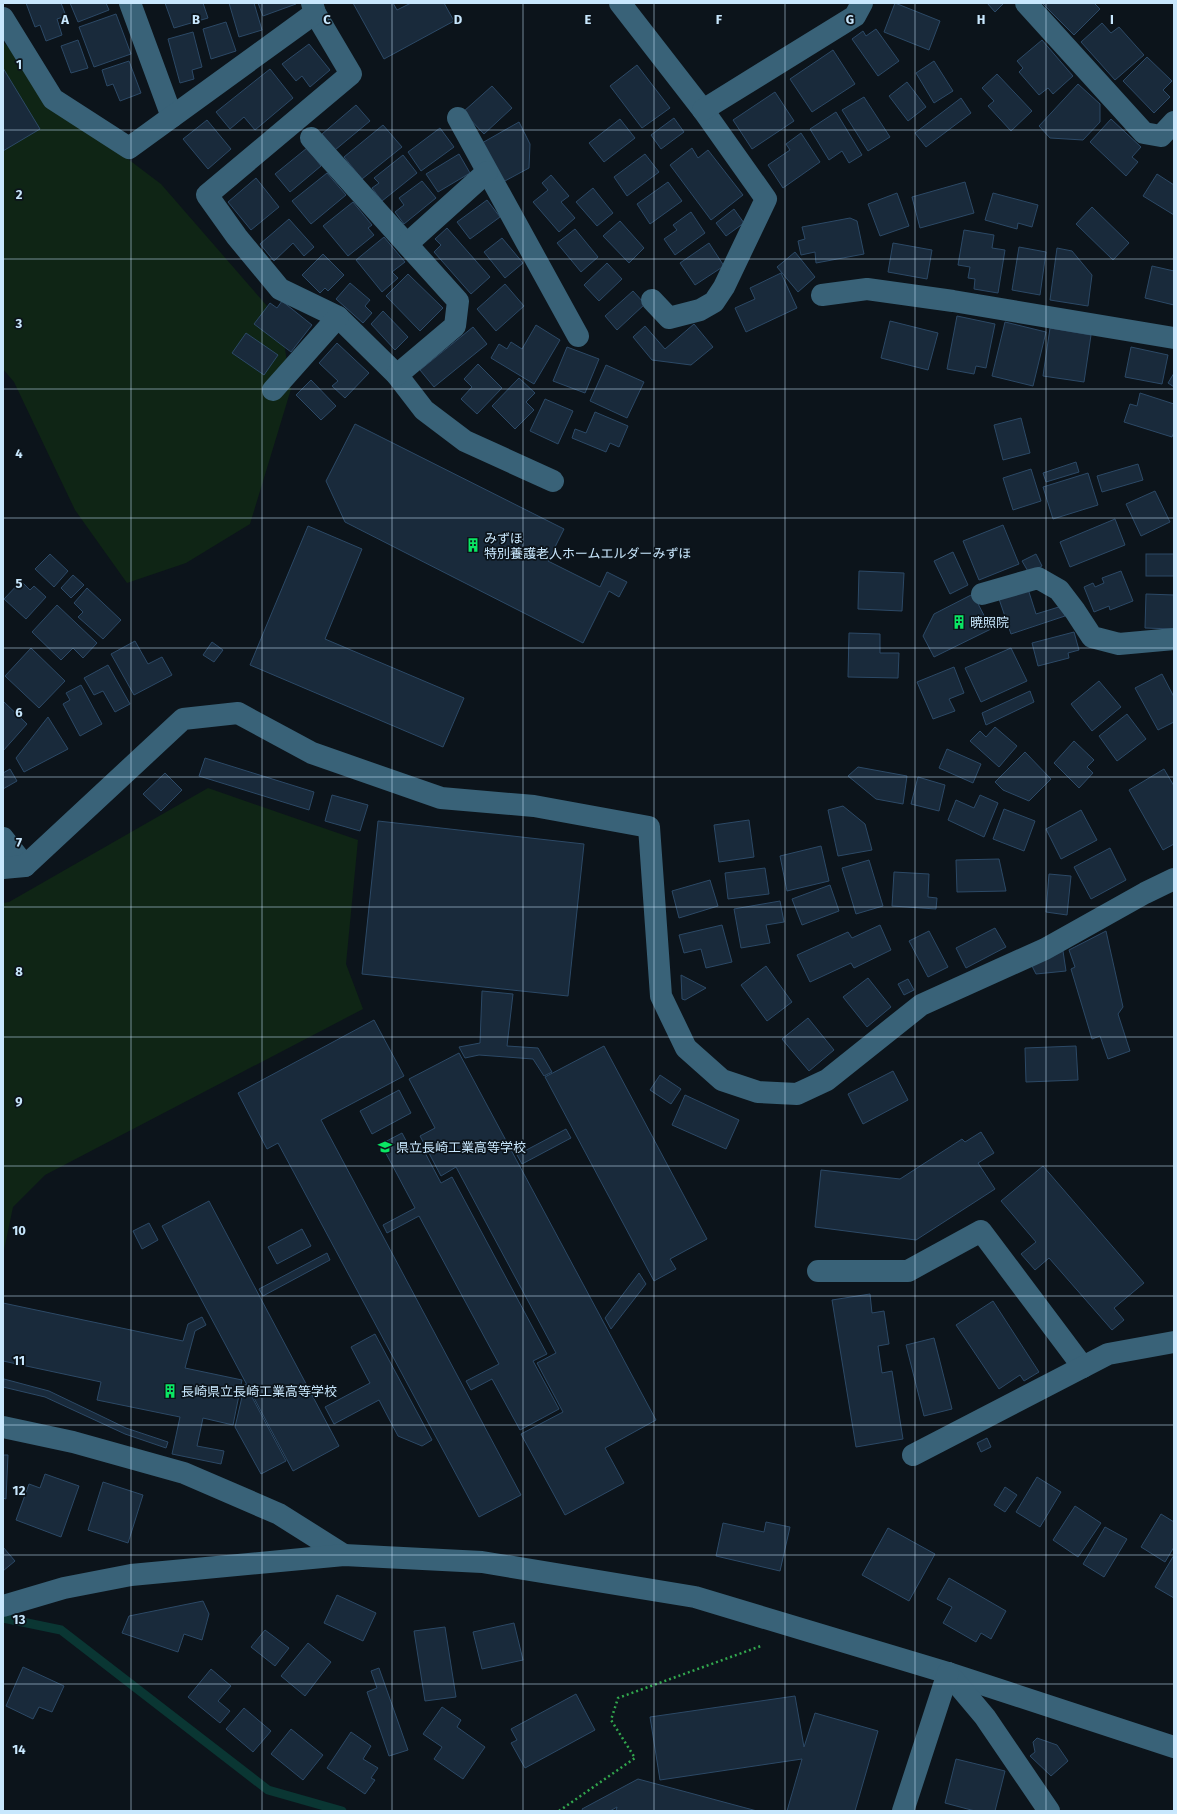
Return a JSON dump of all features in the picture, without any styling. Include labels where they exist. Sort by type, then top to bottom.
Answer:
[{"type":"street","points":[[130,3],[172,117]]},
{"type":"street","points":[[620,3],[703,110],[766,199],[724,287],[714,302],[700,310],[669,318],[652,300]]},
{"type":"street","points":[[703,110],[855,16],[862,3]]},
{"type":"street","points":[[1026,3],[1144,133],[1161,136],[1174,122]]},
{"type":"street","points":[[3,18],[53,99],[129,148],[172,117],[314,8],[351,74],[207,195],[237,236],[280,289],[338,318],[397,375],[424,410],[465,441],[553,481]]},
{"type":"street","points":[[458,118],[578,336]]},
{"type":"street","points":[[312,138],[458,301],[455,326],[397,375]]},
{"type":"street","points":[[407,244],[487,172]]},
{"type":"street","points":[[822,295],[867,289],[953,301],[1174,338]]},
{"type":"street","points":[[273,390],[338,318]]},
{"type":"street","points":[[982,594],[1038,578],[1059,590],[1076,611],[1092,637],[1118,644],[1174,639]]},
{"type":"street","points":[[3,868],[25,866],[183,718],[238,713],[312,753],[442,798],[534,806],[649,827],[661,996],[686,1048],[722,1080],[758,1092],[797,1094],[827,1080],[921,1005],[1045,949],[1145,893],[1174,879]]},
{"type":"street","points":[[3,838],[25,866]]},
{"type":"street","points":[[818,1271],[908,1271],[981,1231],[1083,1367]]},
{"type":"street","points":[[913,1455],[1108,1354],[1174,1342]]},
{"type":"street","points":[[3,1427],[73,1442],[184,1473],[279,1514],[344,1555]]},
{"type":"street","points":[[7,1605],[64,1588],[131,1575],[344,1555],[482,1562],[695,1597],[948,1673],[1174,1747]]},
{"type":"street","points":[[903,1811],[948,1673]]},
{"type":"street","points":[[948,1673],[985,1717],[1049,1811]]},
{"type":"path","points":[[559,1811],[635,1758],[611,1720],[618,1698],[803,1630]]},
{"type":"green space","points":[[3,42],[92,132],[161,184],[281,322],[291,389],[250,524],[186,563],[127,583],[75,510],[14,382],[3,369]]},
{"type":"green space","points":[[208,788],[358,840],[346,964],[363,1009],[45,1175],[13,1207],[3,1255],[3,903],[9,902]]},
{"type":"building","points":[[26,3],[61,3],[66,16],[57,19],[62,35],[46,41],[40,25],[35,27]]},
{"type":"building","points":[[70,3],[106,3],[109,10],[78,22]]},
{"type":"building","points":[[165,3],[203,3],[208,18],[174,28]]},
{"type":"building","points":[[229,3],[254,3],[262,30],[239,37]]},
{"type":"building","points":[[258,3],[296,3],[296,4],[263,16]]},
{"type":"building","points":[[353,3],[393,3],[397,10],[411,3],[444,3],[454,21],[384,59]]},
{"type":"building","points":[[895,3],[940,21],[929,50],[884,32]]},
{"type":"building","points":[[987,3],[1004,3],[995,12]]},
{"type":"building","points":[[1042,3],[1094,3],[1100,9],[1074,35]]},
{"type":"building","points":[[116,14],[131,54],[94,67],[79,27]]},
{"type":"building","points":[[226,22],[236,51],[211,59],[203,29]]},
{"type":"building","points":[[1102,23],[1111,33],[1119,27],[1144,55],[1115,80],[1081,42]]},
{"type":"building","points":[[876,29],[899,61],[878,76],[852,39],[863,31],[866,36]]},
{"type":"building","points":[[193,32],[202,67],[192,70],[194,79],[180,83],[168,39]]},
{"type":"building","points":[[78,40],[88,68],[71,73],[61,46]]},
{"type":"building","points":[[1042,40],[1073,76],[1053,94],[1048,88],[1039,95],[1019,72],[1023,68],[1017,61]]},
{"type":"building","points":[[309,44],[330,70],[310,87],[302,76],[296,81],[282,64]]},
{"type":"building","points":[[833,50],[855,84],[812,112],[790,79]]},
{"type":"building","points":[[1147,57],[1172,81],[1163,90],[1170,97],[1154,113],[1123,81]]},
{"type":"building","points":[[129,61],[141,93],[120,101],[113,84],[107,86],[102,70]]},
{"type":"building","points":[[934,61],[953,91],[934,103],[916,73]]},
{"type":"building","points":[[637,65],[670,108],[642,128],[610,86]]},
{"type":"building","points":[[3,68],[40,129],[3,151]]},
{"type":"building","points":[[270,69],[293,98],[255,130],[244,117],[230,129],[216,112]]},
{"type":"building","points":[[997,74],[1032,111],[1011,131],[988,106],[994,101],[982,88]]},
{"type":"building","points":[[907,82],[926,107],[908,121],[889,96]]},
{"type":"building","points":[[1078,84],[1100,104],[1100,122],[1083,140],[1050,138],[1039,126]]},
{"type":"building","points":[[492,86],[512,108],[484,134],[463,112]]},
{"type":"building","points":[[775,92],[794,121],[752,149],[733,120]]},
{"type":"building","points":[[864,97],[890,137],[868,151],[842,110]]},
{"type":"building","points":[[961,98],[971,113],[926,147],[915,133]]},
{"type":"building","points":[[356,105],[370,121],[335,150],[322,134]]},
{"type":"building","points":[[836,112],[862,155],[849,163],[842,151],[829,160],[810,129]]},
{"type":"building","points":[[674,118],[684,132],[661,149],[651,135]]},
{"type":"building","points":[[620,119],[635,138],[604,162],[589,143]]},
{"type":"building","points":[[1111,119],[1141,147],[1132,157],[1138,162],[1126,176],[1090,142]]},
{"type":"building","points":[[207,120],[231,149],[208,169],[183,139]]},
{"type":"building","points":[[519,122],[530,144],[529,168],[503,182],[482,143]]},
{"type":"building","points":[[383,125],[402,147],[362,179],[344,157]]},
{"type":"building","points":[[440,128],[454,147],[421,171],[408,152]]},
{"type":"building","points":[[801,133],[820,162],[783,188],[768,165],[790,150],[786,144]]},
{"type":"building","points":[[307,148],[321,166],[290,192],[275,174]]},
{"type":"building","points":[[692,148],[698,158],[708,150],[743,195],[711,220],[670,165]]},
{"type":"building","points":[[459,154],[470,173],[438,192],[426,174]]},
{"type":"building","points":[[645,154],[659,172],[627,196],[614,177]]},
{"type":"building","points":[[403,155],[417,173],[382,201],[372,188],[379,183],[374,178]]},
{"type":"building","points":[[327,173],[346,195],[311,224],[292,201]]},
{"type":"building","points":[[1157,174],[1174,185],[1174,215],[1143,196]]},
{"type":"building","points":[[551,175],[569,196],[561,202],[575,218],[559,232],[533,202],[548,190],[542,183]]},
{"type":"building","points":[[256,178],[279,207],[251,230],[228,202]]},
{"type":"building","points":[[422,181],[436,198],[404,224],[395,212],[404,205],[399,198]]},
{"type":"building","points":[[668,182],[682,201],[650,224],[637,204]]},
{"type":"building","points":[[965,182],[974,213],[920,228],[912,197]]},
{"type":"building","points":[[593,188],[613,213],[597,226],[576,202]]},
{"type":"building","points":[[897,193],[909,226],[880,236],[868,204]]},
{"type":"building","points":[[993,193],[1038,205],[1032,227],[1018,223],[1017,229],[985,220]]},
{"type":"building","points":[[487,200],[500,217],[470,239],[457,222]]},
{"type":"building","points":[[353,202],[372,225],[368,228],[374,235],[348,256],[323,226]]},
{"type":"building","points":[[1092,207],[1129,243],[1113,260],[1076,224]]},
{"type":"building","points":[[734,209],[744,223],[726,236],[716,223]]},
{"type":"building","points":[[691,212],[705,233],[675,255],[664,239],[677,230],[673,225]]},
{"type":"building","points":[[850,218],[857,221],[864,254],[816,263],[815,252],[801,255],[798,241],[805,239],[802,227]]},
{"type":"building","points":[[289,219],[314,247],[304,256],[293,243],[274,261],[260,244]]},
{"type":"building","points":[[620,221],[644,248],[629,263],[603,236]]},
{"type":"building","points":[[447,228],[490,277],[471,294],[434,252],[441,245],[435,239]]},
{"type":"building","points":[[575,229],[598,257],[581,272],[557,243]]},
{"type":"building","points":[[964,230],[994,235],[992,248],[1005,250],[998,293],[974,289],[975,279],[968,278],[970,267],[958,265]]},
{"type":"building","points":[[384,237],[405,262],[392,272],[398,278],[382,292],[356,260]]},
{"type":"building","points":[[502,238],[523,263],[505,278],[484,252]]},
{"type":"building","points":[[709,243],[724,266],[695,285],[680,263]]},
{"type":"building","points":[[893,243],[932,250],[927,279],[888,272]]},
{"type":"building","points":[[1019,247],[1046,252],[1040,295],[1012,290]]},
{"type":"building","points":[[1057,248],[1072,251],[1092,275],[1088,306],[1050,300]]},
{"type":"building","points":[[795,252],[815,277],[798,292],[777,267]]},
{"type":"building","points":[[323,254],[344,275],[328,291],[325,288],[320,293],[302,275]]},
{"type":"building","points":[[607,263],[622,279],[599,301],[584,285]]},
{"type":"building","points":[[1152,266],[1174,271],[1174,305],[1145,298]]},
{"type":"building","points":[[781,273],[797,308],[746,332],[735,308],[755,299],[750,288]]},
{"type":"building","points":[[408,274],[443,308],[420,331],[386,296]]},
{"type":"building","points":[[350,283],[370,300],[365,306],[372,313],[363,323],[336,299]]},
{"type":"building","points":[[505,284],[524,306],[496,331],[477,309]]},
{"type":"building","points":[[633,291],[645,304],[617,330],[605,316]]},
{"type":"building","points":[[282,301],[312,325],[291,352],[254,324],[270,303],[277,308]]},
{"type":"building","points":[[383,311],[408,337],[395,350],[371,324]]},
{"type":"building","points":[[957,316],[995,324],[986,368],[976,366],[974,374],[947,369]]},
{"type":"building","points":[[890,321],[938,333],[928,370],[881,358]]},
{"type":"building","points":[[1005,322],[1046,332],[1033,386],[992,376]]},
{"type":"building","points":[[694,324],[713,347],[691,365],[652,360],[633,337],[645,326],[665,349]]},
{"type":"building","points":[[536,325],[560,340],[534,384],[491,358],[499,344],[507,349],[511,342],[522,349]]},
{"type":"building","points":[[473,327],[487,344],[434,387],[420,370]]},
{"type":"building","points":[[1050,328],[1091,335],[1084,382],[1043,376]]},
{"type":"building","points":[[246,333],[278,355],[264,375],[232,353]]},
{"type":"building","points":[[337,343],[369,373],[345,398],[332,386],[338,381],[319,363]]},
{"type":"building","points":[[567,347],[599,359],[585,393],[553,381]]},
{"type":"building","points":[[1131,347],[1168,355],[1162,384],[1125,377]]},
{"type":"building","points":[[478,364],[502,388],[477,414],[461,399],[472,387],[464,379]]},
{"type":"building","points":[[606,365],[644,382],[627,418],[590,401]]},
{"type":"building","points":[[1174,373],[1174,387],[1168,383]]},
{"type":"building","points":[[519,378],[535,393],[526,402],[534,410],[515,429],[492,406]]},
{"type":"building","points":[[311,380],[336,406],[321,420],[296,395]]},
{"type":"building","points":[[1140,393],[1174,404],[1174,432],[1172,437],[1124,422],[1130,404],[1137,406]]},
{"type":"building","points":[[545,399],[573,411],[558,444],[530,431]]},
{"type":"building","points":[[595,412],[628,426],[619,447],[610,443],[606,452],[572,438],[575,429],[586,433]]},
{"type":"building","points":[[1021,418],[1030,453],[1003,460],[994,425]]},
{"type":"building","name":"みずほ 特別養護老人ホームエルダーみずほ","points":[[355,424],[564,529],[548,561],[600,587],[607,572],[627,582],[619,597],[609,591],[583,643],[345,522],[326,481]]},
{"type":"building","points":[[1076,462],[1079,472],[1046,482],[1043,473]]},
{"type":"building","points":[[1138,464],[1143,480],[1102,492],[1097,476]]},
{"type":"building","points":[[1031,469],[1041,501],[1013,510],[1003,478]]},
{"type":"building","points":[[1088,473],[1098,505],[1053,519],[1043,487]]},
{"type":"building","points":[[1155,491],[1170,522],[1141,536],[1126,504]]},
{"type":"building","points":[[1115,519],[1125,545],[1070,567],[1060,542]]},
{"type":"building","points":[[1003,525],[1019,564],[979,580],[963,541]]},
{"type":"building","points":[[308,526],[362,549],[325,639],[464,698],[443,747],[250,665]]},
{"type":"building","points":[[953,552],[968,585],[950,594],[934,561]]},
{"type":"building","points":[[50,554],[68,571],[54,587],[35,569]]},
{"type":"building","points":[[1036,554],[1042,566],[1029,573],[1022,561]]},
{"type":"building","points":[[1146,554],[1174,554],[1174,576],[1146,576]]},
{"type":"building","points":[[859,571],[904,573],[902,611],[858,609]]},
{"type":"building","points":[[1121,571],[1133,601],[1110,610],[1109,606],[1094,612],[1084,587],[1093,583],[1095,587],[1104,583],[1102,578]]},
{"type":"building","points":[[73,575],[84,585],[71,598],[61,588]]},
{"type":"building","points":[[21,581],[30,590],[34,586],[46,597],[26,619],[4,599]]},
{"type":"building","points":[[87,588],[121,620],[103,639],[78,617],[83,612],[74,603]]},
{"type":"building","points":[[1028,589],[1036,614],[1062,606],[1065,616],[1011,634],[999,599]]},
{"type":"building","name":"暁照院","points":[[973,594],[991,629],[934,657],[923,636],[934,614]]},
{"type":"building","points":[[1146,594],[1174,595],[1174,629],[1145,628]]},
{"type":"building","points":[[57,605],[97,643],[83,658],[73,648],[61,660],[32,632]]},
{"type":"building","points":[[1074,632],[1079,650],[1068,653],[1069,658],[1038,666],[1032,643]]},
{"type":"building","points":[[849,633],[880,634],[880,653],[899,653],[898,678],[848,677]]},
{"type":"building","points":[[135,641],[148,664],[162,657],[172,675],[134,695],[111,654]]},
{"type":"building","points":[[212,642],[223,650],[214,662],[203,655]]},
{"type":"building","points":[[31,648],[65,681],[39,708],[5,676]]},
{"type":"building","points":[[1011,648],[1027,681],[981,702],[965,668]]},
{"type":"building","points":[[108,665],[130,704],[115,712],[103,691],[94,695],[84,678]]},
{"type":"building","points":[[954,667],[964,693],[949,699],[955,711],[933,719],[917,682]]},
{"type":"building","points":[[1162,674],[1174,697],[1174,722],[1158,730],[1135,688]]},
{"type":"building","points":[[1099,681],[1121,707],[1092,731],[1071,704]]},
{"type":"building","points":[[81,685],[102,724],[80,736],[63,704],[70,700],[66,693]]},
{"type":"building","points":[[1030,691],[1034,702],[986,725],[982,713]]},
{"type":"building","points":[[3,701],[27,724],[3,751]]},
{"type":"building","points":[[1127,714],[1146,739],[1117,761],[1099,736]]},
{"type":"building","points":[[48,717],[68,749],[24,772],[16,758]]},
{"type":"building","points":[[995,727],[1017,746],[999,767],[970,741],[980,731],[986,737]]},
{"type":"building","points":[[1074,741],[1094,760],[1087,767],[1093,773],[1079,788],[1054,763]]},
{"type":"building","points":[[947,749],[981,764],[973,783],[939,768]]},
{"type":"building","points":[[1025,752],[1051,779],[1029,801],[1003,790],[995,782]]},
{"type":"building","points":[[205,758],[314,792],[309,810],[199,776]]},
{"type":"building","points":[[858,767],[907,776],[903,804],[876,799],[848,776]]},
{"type":"building","points":[[10,769],[17,781],[3,789],[3,773]]},
{"type":"building","points":[[1164,769],[1174,786],[1174,844],[1163,850],[1129,790]]},
{"type":"building","points":[[165,773],[182,790],[161,811],[143,794]]},
{"type":"building","points":[[918,777],[945,785],[939,811],[911,804]]},
{"type":"building","points":[[332,795],[368,805],[360,831],[325,821]]},
{"type":"building","points":[[980,795],[998,803],[984,837],[948,820],[956,800],[974,808]]},
{"type":"building","points":[[843,806],[865,824],[872,850],[838,856],[828,810]]},
{"type":"building","points":[[1004,809],[1035,821],[1024,851],[993,839]]},
{"type":"building","points":[[1081,810],[1097,840],[1061,859],[1046,829]]},
{"type":"building","points":[[749,820],[754,857],[719,862],[714,825]]},
{"type":"building","points":[[378,821],[584,844],[568,996],[362,974]]},
{"type":"building","points":[[821,846],[829,881],[787,891],[780,856]]},
{"type":"building","points":[[1110,848],[1126,880],[1091,899],[1074,867]]},
{"type":"building","points":[[999,859],[1006,891],[957,892],[956,860]]},
{"type":"building","points":[[869,860],[883,906],[856,914],[842,868]]},
{"type":"building","points":[[765,868],[769,894],[728,899],[725,873]]},
{"type":"building","points":[[894,872],[929,874],[928,897],[937,898],[936,909],[892,906]]},
{"type":"building","points":[[1049,874],[1071,876],[1067,915],[1046,912]]},
{"type":"building","points":[[710,880],[718,906],[679,918],[672,891]]},
{"type":"building","points":[[830,885],[839,911],[802,925],[792,899]]},
{"type":"building","points":[[780,901],[784,922],[766,925],[770,943],[741,948],[734,909]]},
{"type":"building","points":[[722,925],[732,962],[706,968],[701,949],[684,953],[679,935]]},
{"type":"building","points":[[880,925],[891,950],[854,968],[851,963],[810,982],[797,955],[848,932],[852,938]]},
{"type":"building","points":[[995,928],[1006,947],[966,968],[956,948]]},
{"type":"building","points":[[929,931],[948,967],[928,977],[909,941]]},
{"type":"building","points":[[1106,931],[1123,1007],[1118,1014],[1130,1051],[1108,1059],[1100,1036],[1092,1039],[1071,969],[1075,967],[1069,950]]},
{"type":"building","points":[[1063,951],[1066,971],[1036,974],[1032,966]]},
{"type":"building","points":[[766,966],[792,1002],[767,1021],[741,985]]},
{"type":"building","points":[[681,975],[706,988],[685,1000],[682,999]]},
{"type":"building","points":[[868,978],[891,1007],[867,1027],[843,997]]},
{"type":"building","points":[[908,979],[914,990],[904,995],[898,984]]},
{"type":"building","points":[[482,991],[513,994],[507,1046],[538,1048],[552,1072],[544,1076],[533,1059],[479,1055],[465,1058],[459,1047],[480,1043]]},
{"type":"building","points":[[808,1018],[834,1050],[809,1071],[782,1039]]},
{"type":"building","points":[[374,1020],[404,1076],[321,1120],[521,1495],[479,1517],[278,1143],[267,1149],[238,1093]]},
{"type":"building","points":[[604,1046],[707,1239],[670,1259],[676,1269],[654,1281],[545,1077]]},
{"type":"building","points":[[1076,1046],[1078,1080],[1026,1082],[1025,1048]]},
{"type":"building","points":[[459,1053],[656,1420],[605,1448],[624,1483],[565,1515],[521,1434],[563,1412],[537,1363],[556,1353],[456,1167],[441,1176],[420,1136],[435,1128],[409,1079]]},
{"type":"building","points":[[893,1071],[908,1100],[863,1124],[848,1094]]},
{"type":"building","points":[[660,1075],[681,1089],[671,1104],[650,1090]]},
{"type":"building","points":[[399,1090],[411,1113],[372,1134],[360,1111]]},
{"type":"building","points":[[685,1095],[739,1120],[726,1149],[672,1125]]},
{"type":"building","points":[[566,1129],[571,1138],[522,1164],[517,1155]]},
{"type":"building","points":[[981,1132],[994,1153],[978,1163],[995,1189],[916,1240],[815,1227],[821,1170],[900,1179],[962,1139],[965,1142]]},
{"type":"building","points":[[402,1133],[412,1152],[422,1147],[441,1183],[452,1177],[547,1354],[533,1361],[559,1409],[520,1430],[492,1379],[471,1390],[466,1381],[499,1364],[419,1216],[387,1233],[383,1225],[415,1208],[381,1144]]},
{"type":"building","points":[[1043,1166],[1144,1283],[1114,1308],[1124,1320],[1112,1330],[1049,1258],[1035,1270],[1021,1254],[1036,1242],[1001,1201]]},
{"type":"building","points":[[209,1201],[339,1446],[293,1471],[162,1226]]},
{"type":"building","points":[[149,1223],[158,1240],[142,1249],[133,1231]]},
{"type":"building","points":[[302,1229],[311,1246],[277,1264],[268,1247]]},
{"type":"building","points":[[327,1253],[330,1260],[263,1296],[259,1289]]},
{"type":"building","points":[[639,1273],[646,1284],[611,1329],[605,1318]]},
{"type":"building","points":[[870,1294],[872,1313],[884,1311],[889,1344],[878,1346],[882,1373],[892,1371],[903,1439],[856,1447],[832,1300]]},
{"type":"building","points":[[993,1301],[1039,1372],[1024,1381],[1020,1375],[999,1389],[956,1325]]},
{"type":"building","name":"長崎県立長崎工業高等学校","points":[[3,1303],[183,1341],[188,1324],[202,1317],[206,1325],[195,1331],[185,1368],[242,1380],[233,1425],[203,1418],[197,1446],[224,1451],[221,1464],[172,1454],[180,1417],[97,1400],[101,1382],[3,1361]]},
{"type":"building","points":[[375,1334],[432,1440],[422,1446],[398,1436],[379,1400],[334,1424],[325,1407],[370,1383],[351,1347]]},
{"type":"building","points":[[934,1338],[952,1409],[924,1416],[906,1345]]},
{"type":"building","points":[[4,1379],[49,1391],[126,1428],[168,1442],[166,1448],[125,1434],[45,1397],[3,1387]]},
{"type":"building","points":[[245,1384],[286,1461],[261,1474],[235,1427]]},
{"type":"building","points":[[987,1438],[991,1447],[981,1452],[977,1443]]},
{"type":"building","points":[[3,1455],[8,1455],[6,1499],[3,1498]]},
{"type":"building","points":[[45,1474],[79,1486],[61,1537],[16,1520],[29,1484],[40,1488]]},
{"type":"building","points":[[1037,1477],[1061,1492],[1040,1527],[1016,1512]]},
{"type":"building","points":[[103,1482],[143,1495],[128,1543],[88,1530]]},
{"type":"building","points":[[1005,1487],[1017,1495],[1005,1512],[994,1505]]},
{"type":"building","points":[[1075,1506],[1101,1523],[1078,1557],[1053,1540]]},
{"type":"building","points":[[1161,1514],[1174,1522],[1174,1547],[1165,1562],[1141,1547]]},
{"type":"building","points":[[766,1522],[790,1527],[780,1571],[716,1556],[723,1523],[764,1532]]},
{"type":"building","points":[[1105,1527],[1127,1539],[1104,1577],[1083,1564]]},
{"type":"building","points":[[888,1528],[935,1554],[909,1601],[862,1575]]},
{"type":"building","points":[[3,1547],[15,1561],[3,1571]]},
{"type":"building","points":[[1174,1555],[1174,1598],[1155,1587]]},
{"type":"building","points":[[949,1578],[1006,1611],[991,1639],[981,1633],[976,1642],[943,1623],[952,1607],[937,1599]]},
{"type":"building","points":[[337,1595],[376,1613],[363,1641],[324,1623]]},
{"type":"building","points":[[203,1601],[209,1614],[202,1640],[184,1634],[178,1652],[122,1633],[129,1616]]},
{"type":"building","points":[[514,1623],[523,1660],[482,1669],[473,1632]]},
{"type":"building","points":[[445,1627],[456,1697],[425,1701],[414,1631]]},
{"type":"building","points":[[265,1630],[289,1648],[275,1666],[251,1647]]},
{"type":"building","points":[[308,1643],[331,1662],[305,1696],[281,1676]]},
{"type":"building","points":[[23,1667],[64,1686],[52,1712],[39,1707],[33,1719],[6,1706]]},
{"type":"building","points":[[379,1668],[408,1750],[389,1756],[367,1692],[377,1688],[371,1671]]},
{"type":"building","points":[[211,1669],[231,1686],[218,1701],[230,1711],[220,1723],[188,1697]]},
{"type":"building","points":[[576,1694],[595,1730],[525,1768],[511,1743],[517,1740],[511,1729]]},
{"type":"building","points":[[795,1696],[804,1747],[815,1713],[878,1731],[855,1811],[787,1811],[802,1759],[660,1780],[650,1717]]},
{"type":"building","points":[[442,1707],[461,1720],[457,1727],[485,1747],[463,1779],[434,1759],[442,1747],[423,1734]]},
{"type":"building","points":[[244,1708],[271,1731],[253,1752],[226,1729]]},
{"type":"building","points":[[291,1729],[323,1755],[303,1780],[271,1754]]},
{"type":"building","points":[[351,1732],[371,1746],[363,1759],[378,1768],[371,1778],[375,1780],[365,1794],[327,1768]]},
{"type":"building","points":[[1037,1738],[1057,1745],[1068,1761],[1051,1776],[1030,1756],[1035,1752],[1033,1742]]},
{"type":"building","points":[[956,1759],[1005,1771],[995,1811],[975,1811],[945,1803]]},
{"type":"building","points":[[638,1779],[757,1811],[616,1811],[617,1807],[610,1811],[583,1811],[582,1809]]},
{"type":"waterway","points":[[3,1618],[61,1630],[268,1790],[342,1811]]},
{"type":"place","name":"みずほ 特別養護老人ホームエルダーみずほ","points":[[473,545]]},
{"type":"place","name":"暁照院","points":[[959,622]]},
{"type":"place","name":"県立長崎工業高等学校","points":[[385,1147]]},
{"type":"place","name":"長崎県立長崎工業高等学校","points":[[170,1391]]}]
